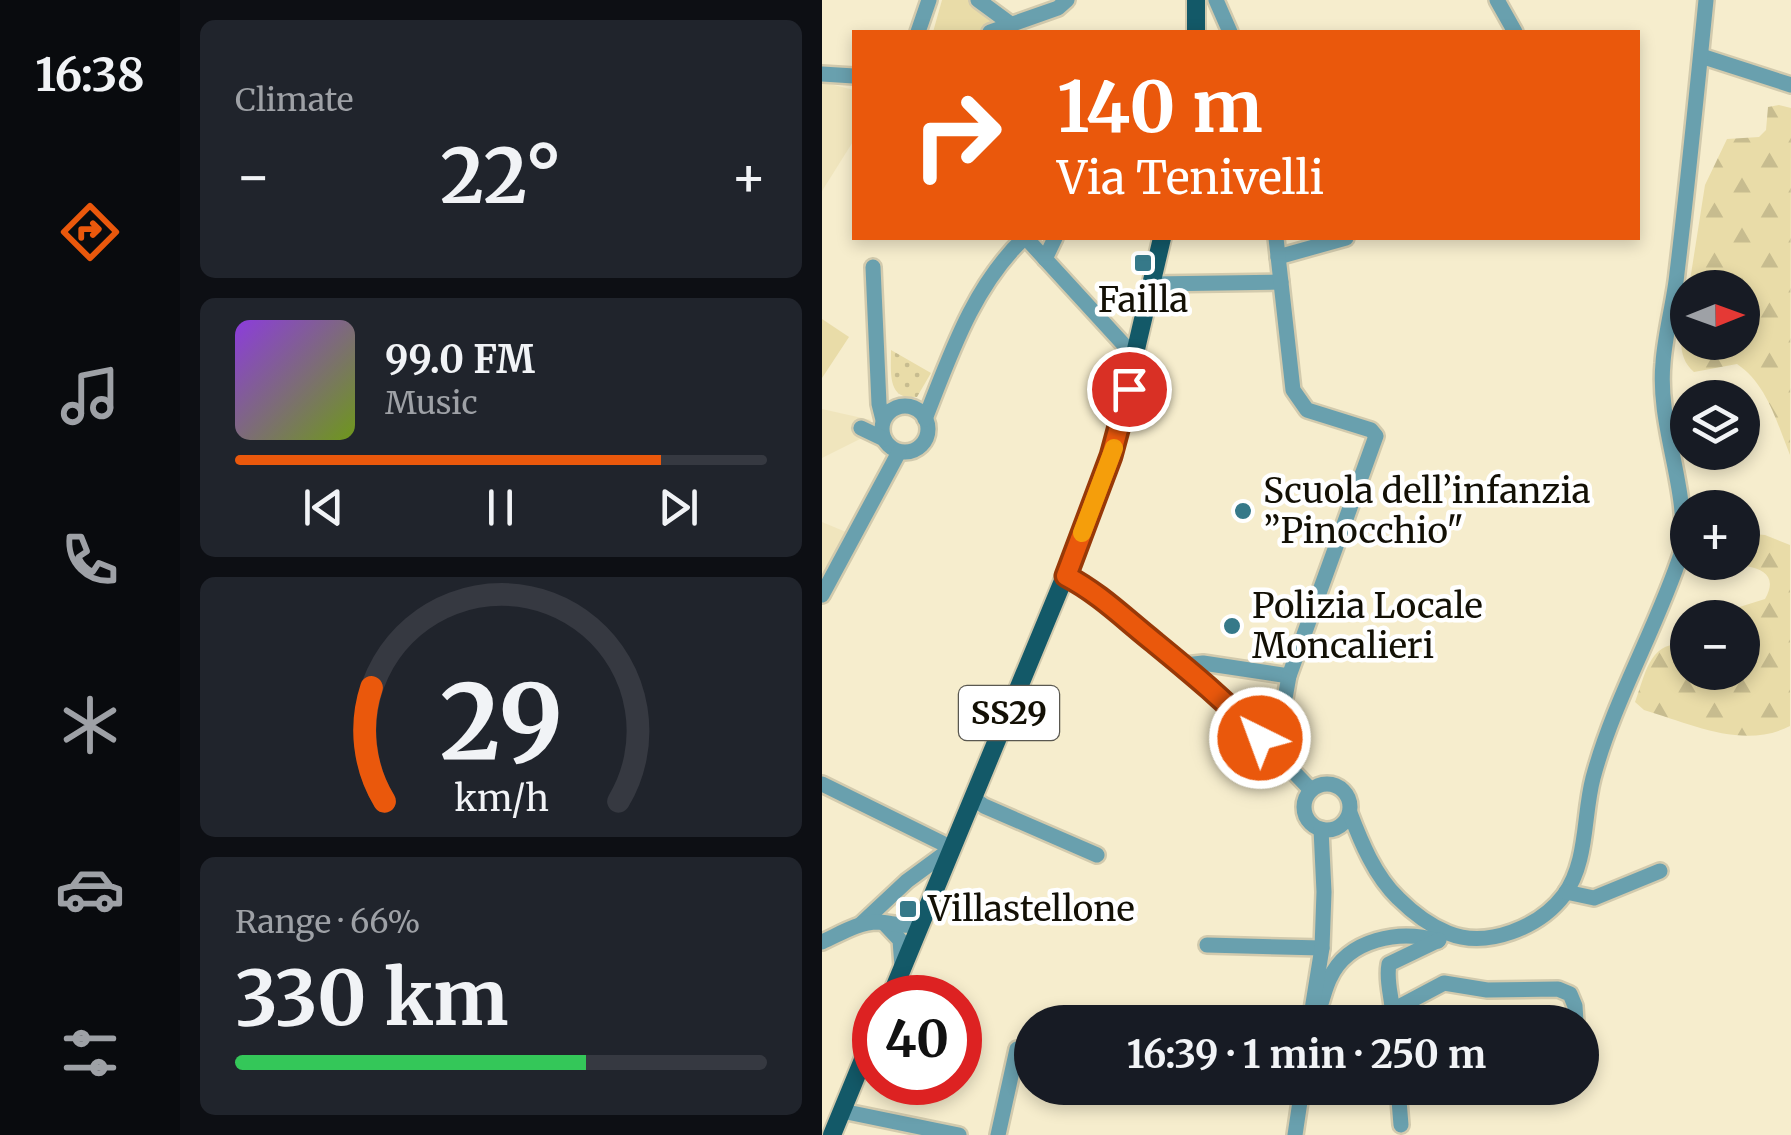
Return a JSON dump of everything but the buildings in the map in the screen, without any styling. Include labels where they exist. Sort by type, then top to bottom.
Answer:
[{"type":"main road","points":[[1196,0],[1196,30]]},
{"type":"main road","points":[[1066,574],[1111,456],[1162,240]]},
{"type":"main road","name":"SS29","points":[[899,975],[1066,574]]},
{"type":"main road","points":[[832,1135],[852,1087]]},
{"type":"street","points":[[919,30],[929,0]]},
{"type":"street","points":[[978,0],[1012,24]]},
{"type":"street","points":[[996,30],[1058,8],[1067,0]]},
{"type":"street","points":[[1497,0],[1513,30]]},
{"type":"street","points":[[1319,1005],[1330,976],[1368,941],[1414,936],[1496,937],[1517,931],[1550,911],[1566,892],[1580,859],[1593,778],[1682,551],[1685,526],[1662,399],[1662,362],[1678,266],[1706,0]]},
{"type":"street","points":[[1221,1],[1229,30]]},
{"type":"street","points":[[1700,56],[1790,85]]},
{"type":"street","points":[[822,74],[852,76]]},
{"type":"street","points":[[883,427],[936,393],[983,285],[1001,260],[1023,240]]},
{"type":"street","points":[[1027,240],[1136,358]]},
{"type":"street","points":[[1045,258],[1054,240]]},
{"type":"street","points":[[1275,754],[1289,676],[1376,436],[1371,430],[1307,410],[1292,390],[1276,240]]},
{"type":"street","points":[[1278,257],[1339,240]]},
{"type":"street","points":[[873,267],[879,404],[883,427],[900,452]]},
{"type":"street","points":[[1153,284],[1281,282]]},
{"type":"street","points":[[880,382],[912,411],[925,440],[914,450],[900,452]]},
{"type":"street","points":[[822,594],[900,452]]},
{"type":"street","points":[[1066,574],[1095,592],[1185,664],[1311,790]]},
{"type":"street","points":[[1185,664],[1203,663],[1289,676]]},
{"type":"street","points":[[1365,851],[1309,822],[1304,809],[1311,790],[1324,783],[1339,786],[1349,798],[1350,813],[1365,851],[1396,897],[1445,938]]},
{"type":"street","points":[[822,784],[952,848],[907,881],[861,924],[822,942]]},
{"type":"street","points":[[973,798],[1098,855]]},
{"type":"street","points":[[1326,829],[1342,824],[1350,813]]},
{"type":"street","points":[[1314,1005],[1322,948],[1326,829]]},
{"type":"street","points":[[1566,892],[1594,898],[1660,871]]},
{"type":"street","points":[[907,881],[921,882],[933,895]]},
{"type":"street","points":[[884,922],[900,940],[902,968]]},
{"type":"street","points":[[861,924],[920,924]]},
{"type":"street","points":[[1392,1005],[1389,964],[1445,938]]},
{"type":"street","points":[[1207,945],[1322,948]]},
{"type":"street","points":[[1411,1005],[1444,983],[1487,990],[1558,990],[1570,994],[1576,1005]]},
{"type":"street","points":[[998,1135],[1014,1067]]},
{"type":"street","points":[[1295,1135],[1299,1105]]},
{"type":"street","points":[[1399,1105],[1401,1125]]},
{"type":"street","points":[[842,1111],[959,1135]]},
{"type":"shaded area","points":[[822,82],[852,90],[852,143],[822,191]]},
{"type":"shaded area","points":[[822,409],[871,420],[862,438],[822,458]]},
{"type":"shaded area","points":[[822,522],[846,532],[822,579]]},
{"type":"green space","points":[[942,0],[971,0],[1004,23],[981,30],[934,30]]},
{"type":"green space","points":[[1768,107],[1791,108],[1790,455],[1760,389],[1760,380],[1754,380],[1737,364],[1694,372],[1685,360],[1760,360],[1760,270],[1692,270],[1705,185],[1727,139],[1759,137],[1766,130]]},
{"type":"green space","points":[[822,319],[849,337],[822,378]]},
{"type":"green space","points":[[891,350],[931,373],[917,397],[900,395],[896,390],[891,376]]},
{"type":"green space","points":[[1760,535],[1790,545],[1790,726],[1754,736],[1736,735],[1699,728],[1644,710],[1635,702],[1651,661],[1670,645],[1670,690],[1760,690],[1760,601],[1765,599],[1770,587],[1763,572]]},
{"type":"slow traffic","points":[[1082,533],[1114,448]]},
{"type":"place","name":"Failla","points":[[1143,263]]},
{"type":"place","name":"Scuola dell’infanzia ”Pinocchio\"","points":[[1243,511]]},
{"type":"place","name":"Polizia Locale Moncalieri","points":[[1232,626]]},
{"type":"place","name":"Villastellone","points":[[908,909]]},
{"type":"route","points":[[1129,389],[1111,456],[1066,576],[1095,592],[1185,664],[1260,738]]}]
